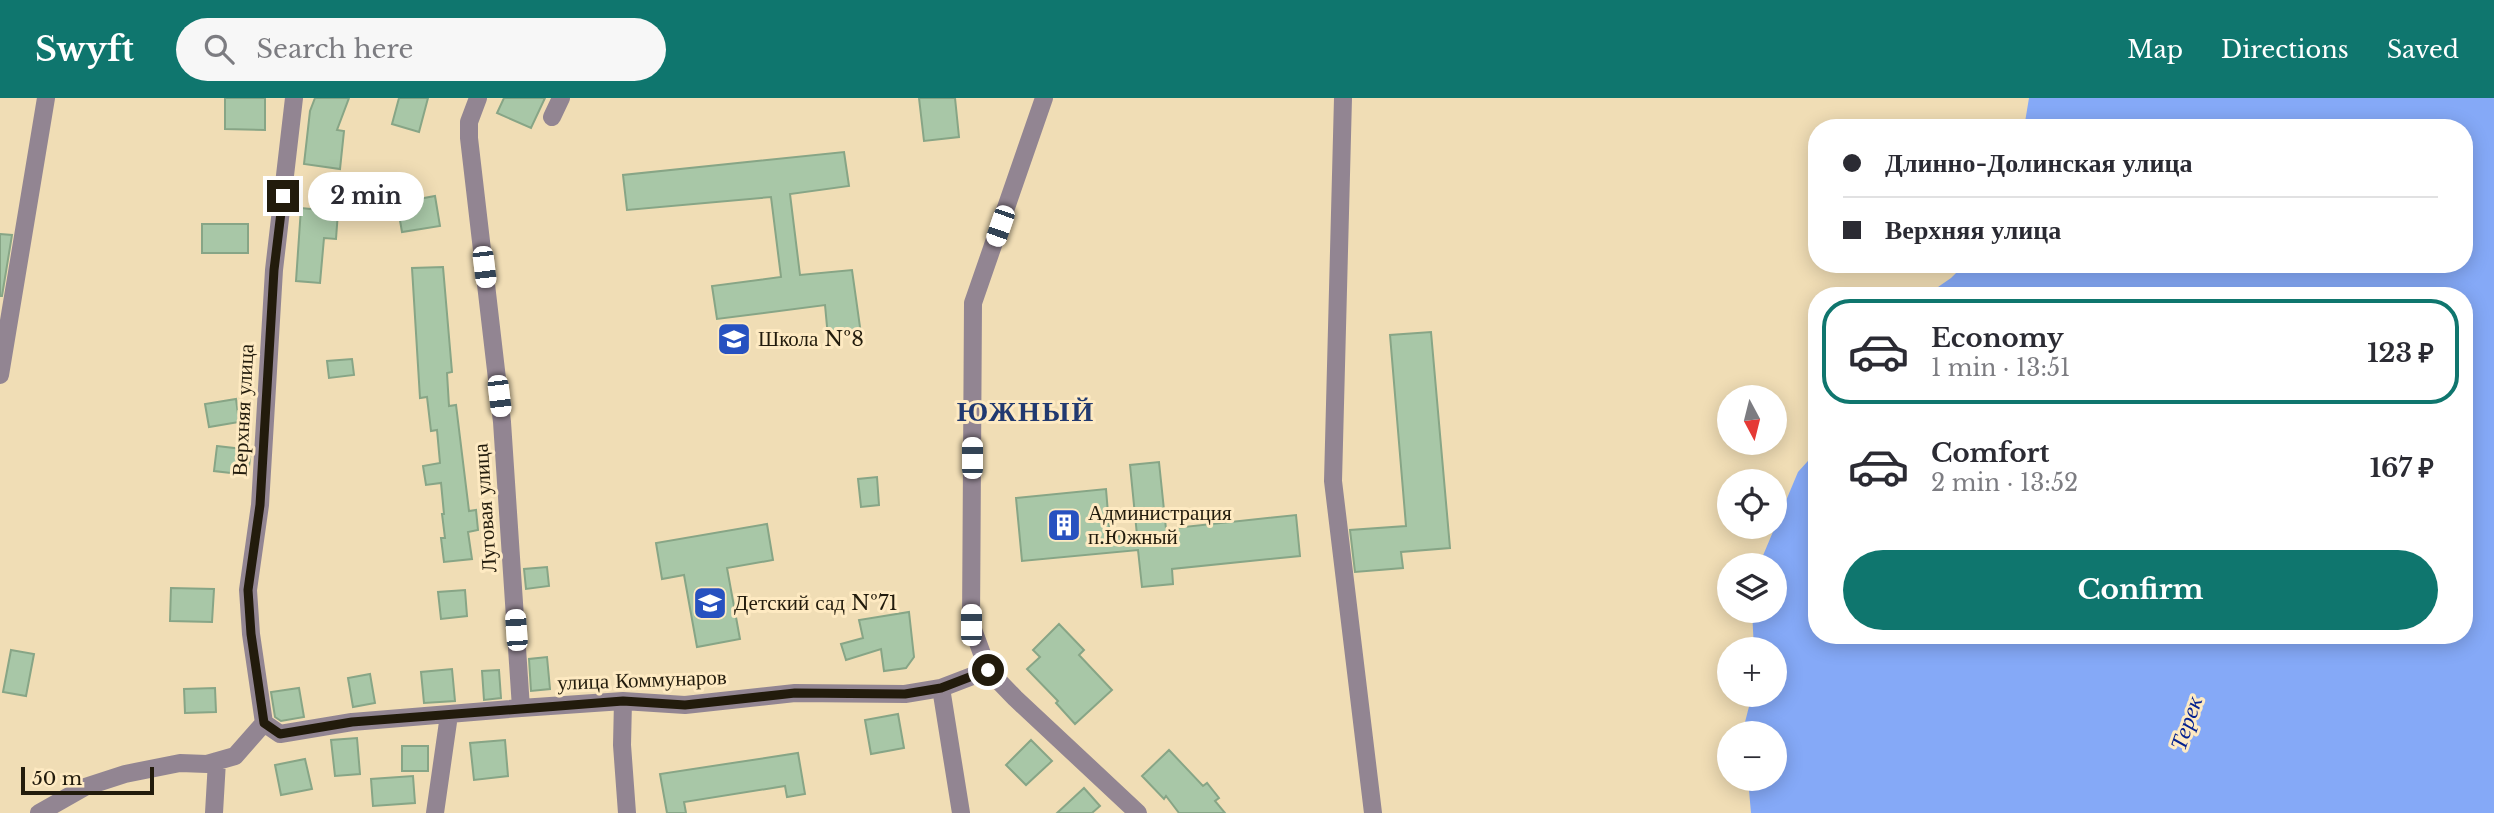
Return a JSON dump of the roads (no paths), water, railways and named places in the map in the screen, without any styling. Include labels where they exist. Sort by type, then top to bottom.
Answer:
[{"type":"street","points":[[0,376],[46,98]]},
{"type":"street","name":"Верхняя улица","points":[[264,723],[251,634],[248,590],[260,505],[274,270],[294,98]]},
{"type":"street","name":"Луговая улица","points":[[478,98],[470,122],[469,138],[502,422],[521,708]]},
{"type":"street","points":[[552,117],[561,98]]},
{"type":"street","points":[[1044,98],[973,303],[971,625],[988,670],[1138,813]]},
{"type":"street","points":[[1343,98],[1333,481],[1373,813]]},
{"type":"street","name":"улица Коммунаров","points":[[264,723],[280,734],[352,722],[623,701],[685,705],[795,693],[905,694],[941,688],[988,670]]},
{"type":"street","points":[[941,688],[961,813]]},
{"type":"street","points":[[623,701],[622,745],[627,813]]},
{"type":"street","points":[[435,813],[449,715]]},
{"type":"street","points":[[39,813],[85,787],[125,774],[180,763],[207,764],[235,756],[264,723]]},
{"type":"street","points":[[214,813],[217,761]]},
{"type":"water","name":"Терек","points":[[2029,98],[2494,98],[2494,813],[1751,813],[1749,791],[1787,791],[1787,721],[1745,721],[1749,707],[1787,707],[1787,637],[1753,637],[1753,623],[1787,623],[1787,553],[1764,553],[1770,539],[1787,539],[1787,498],[1798,472],[1808,461],[1808,644],[2473,644],[2473,287],[1938,287],[1956,273],[2473,273],[2473,119],[2026,119]]},
{"type":"place","name":"Школа №8","points":[[734,339]]},
{"type":"place","name":"Администрация п.Южный","points":[[1064,525]]},
{"type":"place","name":"Детский сад №71","points":[[710,603]]},
{"type":"district","name":"ЮЖНЫЙ","points":[[1026,411]]}]
